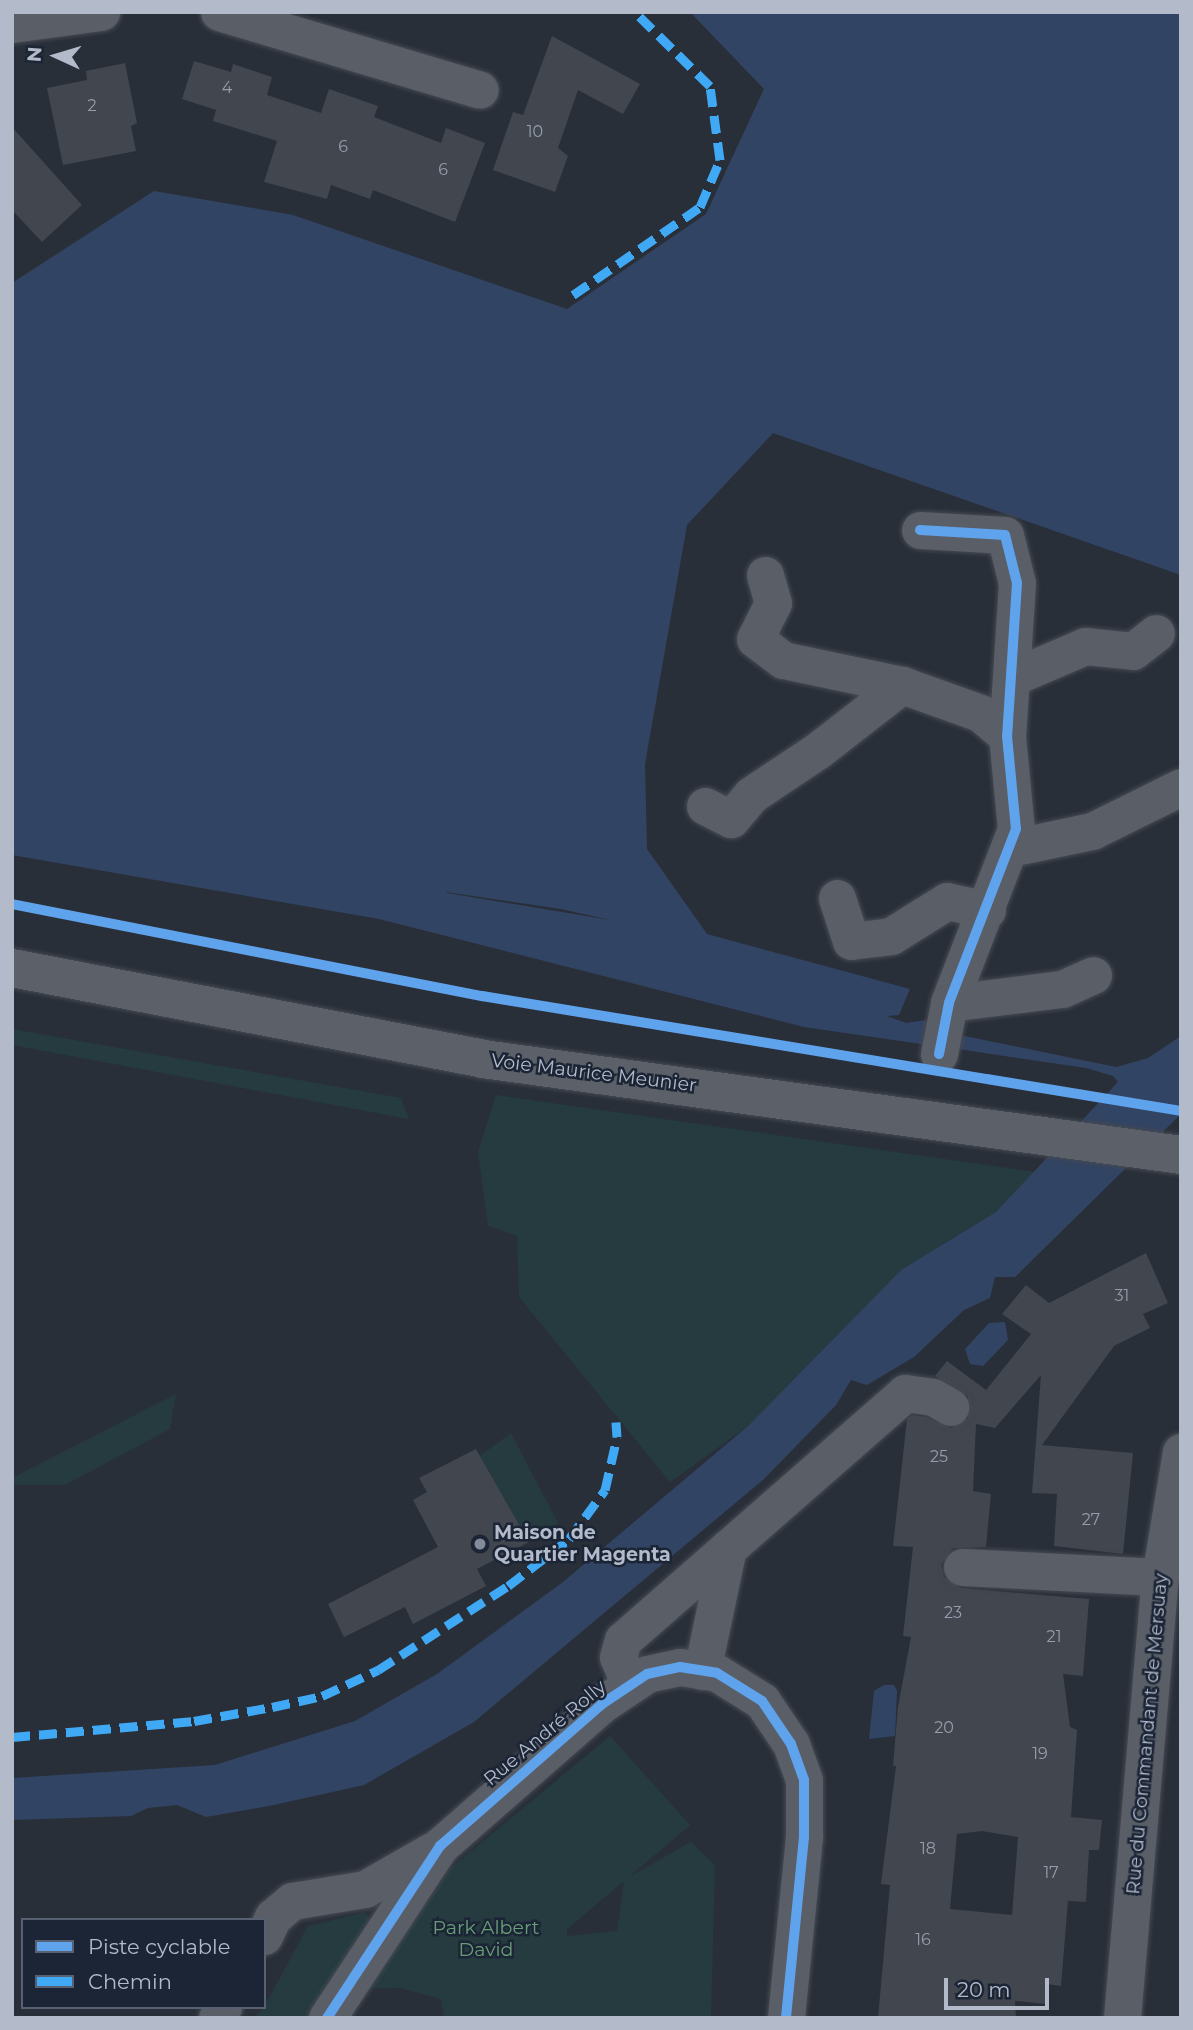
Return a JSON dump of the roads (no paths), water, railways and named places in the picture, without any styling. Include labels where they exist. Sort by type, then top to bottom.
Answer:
[{"type":"main road","name":"Voie Maurice Meunier","points":[[12,968],[483,1059],[1181,1155]]},
{"type":"street","points":[[12,24],[102,12]]},
{"type":"street","points":[[219,12],[480,90]]},
{"type":"street","points":[[920,530],[1005,535],[1017,583],[1013,677],[1007,736],[1016,829],[1011,848],[949,1003],[939,1054]]},
{"type":"street","points":[[765,575],[773,603],[755,639],[783,660],[902,685],[979,713],[1007,736]]},
{"type":"street","points":[[1013,677],[1085,646],[1133,651],[1156,633]]},
{"type":"street","points":[[705,806],[731,819],[751,795],[817,751],[902,685]]},
{"type":"street","points":[[1011,848],[1092,831],[1181,787]]},
{"type":"street","points":[[837,898],[851,941],[891,936],[947,901],[987,910]]},
{"type":"street","points":[[949,1003],[1062,989],[1093,975]]},
{"type":"street","points":[[630,1685],[618,1657],[623,1640],[905,1393],[933,1397],[950,1407]]},
{"type":"street","name":"Rue du Commandant de Mersuay","points":[[1122,2018],[1160,1577],[1181,1452]]},
{"type":"street","points":[[702,1671],[728,1548]]},
{"type":"street","points":[[962,1567],[1160,1577]]},
{"type":"street","name":"Rue André Rolly","points":[[327,2018],[440,1846],[602,1704],[630,1685],[658,1672],[680,1667],[702,1671],[742,1686],[762,1701],[791,1744],[804,1780],[804,1837],[786,2018]]},
{"type":"street","points":[[266,1932],[273,1917],[292,1901],[365,1889],[440,1846]]},
{"type":"water","points":[[690,12],[1181,12],[1181,575],[773,433],[687,525],[645,764],[647,849],[707,934],[910,989],[899,1015],[887,1016],[906,1023],[926,1020],[936,1028],[928,1045],[804,1027],[379,919],[12,855],[12,283],[154,191],[293,215],[567,309],[706,214],[764,89]],"holes":[[[446,892],[561,909],[610,920]]]},
{"type":"water","points":[[955,1034],[1116,1067],[1148,1058],[1181,1036],[1181,1114],[1015,1277],[995,1277],[990,1298],[964,1310],[914,1357],[867,1385],[851,1380],[836,1405],[764,1479],[474,1722],[364,1785],[269,1806],[206,1817],[177,1805],[148,1808],[131,1816],[12,1820],[12,1778],[215,1765],[355,1721],[437,1674],[563,1582],[748,1426],[901,1270],[996,1212],[1118,1082],[1113,1076],[1086,1068],[951,1048]]},
{"type":"water","points":[[1005,1322],[1008,1340],[983,1366],[970,1364],[965,1349],[989,1323]]},
{"type":"water","points":[[884,1685],[894,1685],[897,1691],[895,1736],[869,1739],[874,1691]]},
{"type":"place","name":"Maison de Quartier Magenta","points":[[480,1544]]},
{"type":"park label","name":"Park Albert David","points":[[486,1939]]}]
